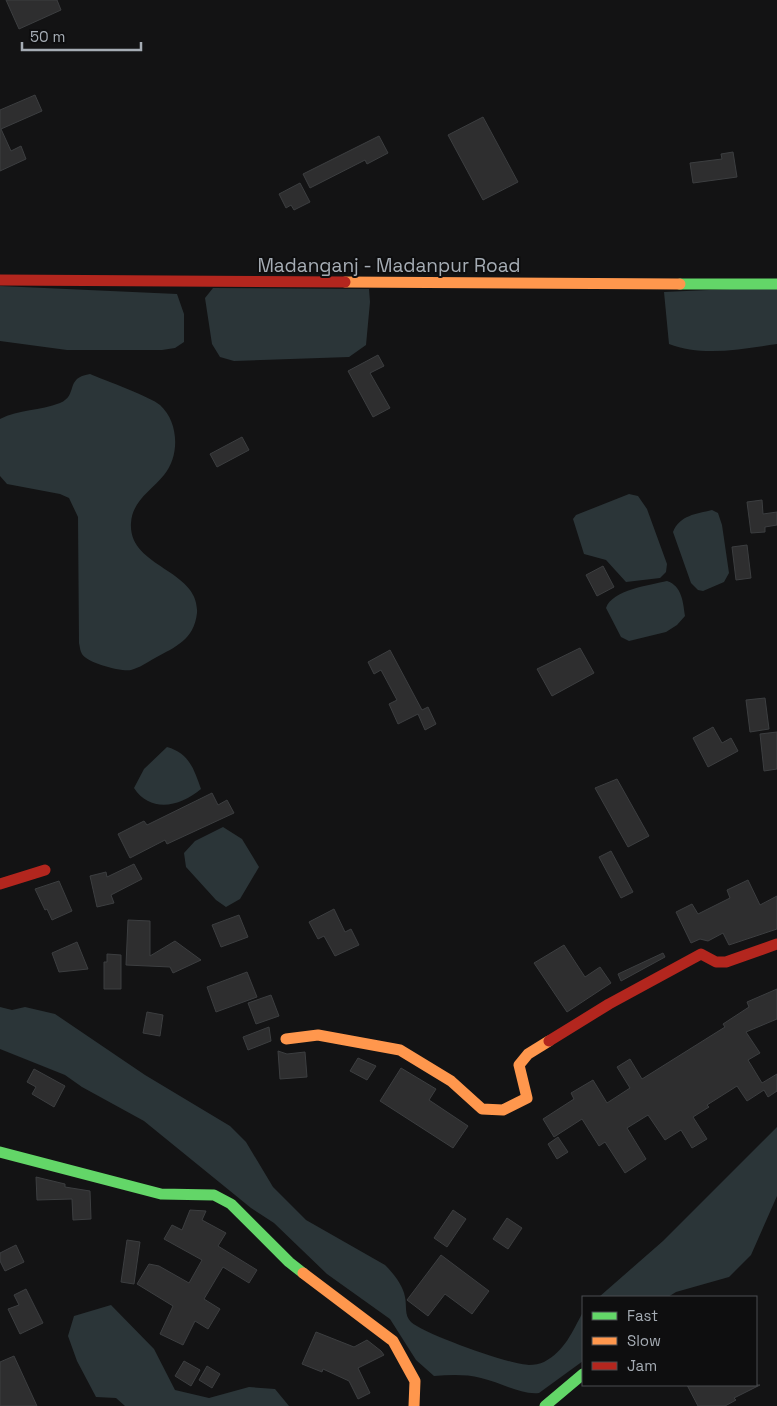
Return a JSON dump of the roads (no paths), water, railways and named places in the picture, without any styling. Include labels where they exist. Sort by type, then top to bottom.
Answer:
[{"type":"street","name":"Madanganj - Madanpur Road","points":[[0,280],[777,284]]},
{"type":"street","points":[[0,884],[45,870]]},
{"type":"street","points":[[286,1039],[318,1035],[400,1050],[451,1080],[472,1102],[482,1109],[503,1110],[527,1098],[519,1065],[528,1054],[609,1004],[701,954],[716,962],[726,962],[777,944]]},
{"type":"street","points":[[0,1152],[161,1194],[214,1195],[231,1204],[289,1262],[393,1341],[415,1382],[414,1406]]},
{"type":"street","points":[[545,1406],[582,1375]]}]
